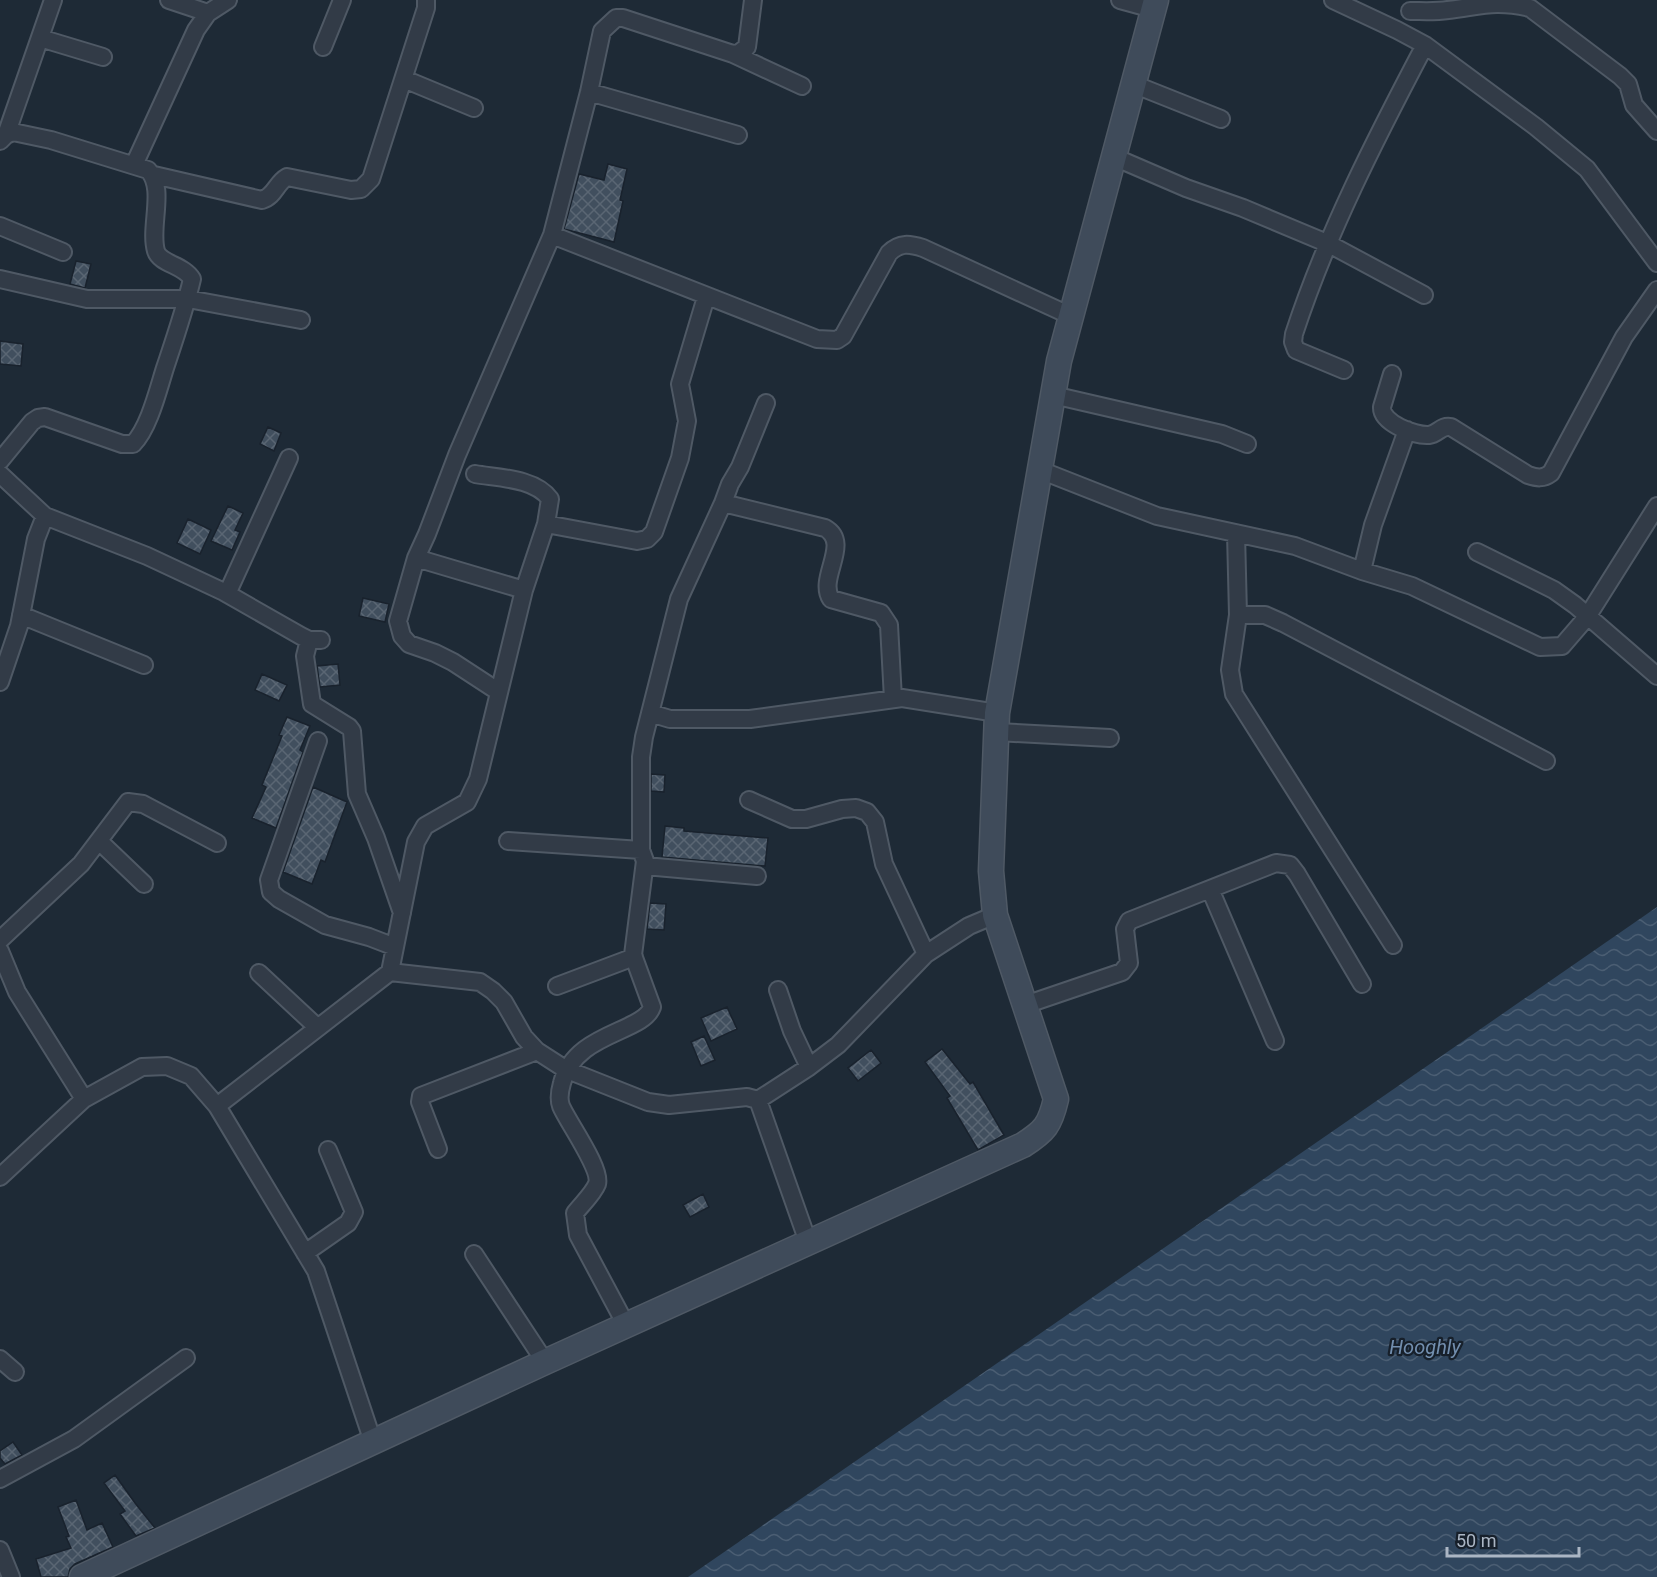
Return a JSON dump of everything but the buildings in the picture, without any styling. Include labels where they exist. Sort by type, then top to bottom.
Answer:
[{"type":"street","points":[[3,138],[53,0]]},
{"type":"street","points":[[169,0],[208,13]]},
{"type":"street","points":[[134,165],[196,30],[208,13],[228,0]]},
{"type":"street","points":[[323,47],[342,0]]},
{"type":"street","points":[[3,138],[13,132],[51,140],[134,165],[154,175],[262,201],[273,194],[282,180],[287,177],[351,190],[361,189],[371,179],[426,8],[426,0]]},
{"type":"street","points":[[732,54],[739,53],[747,47],[753,0]]},
{"type":"street","points":[[82,1577],[545,1362],[1023,1145],[1043,1132],[1052,1118],[1056,1099],[995,915],[991,871],[997,722],[1059,361],[1155,4],[1120,0]]},
{"type":"street","points":[[1334,0],[1425,45],[1536,127],[1587,169],[1657,263]]},
{"type":"street","points":[[1397,30],[1414,6],[1447,10],[1498,1],[1530,8],[1620,76],[1628,84],[1634,105],[1657,131]]},
{"type":"street","points":[[499,692],[453,662],[409,644],[402,636],[398,621],[416,558],[428,534],[457,455],[552,235],[589,92],[602,31],[616,18],[623,18],[732,54],[802,86]]},
{"type":"street","points":[[39,38],[103,57]]},
{"type":"street","points":[[1344,370],[1296,350],[1293,342],[1299,316],[1381,128],[1425,45]]},
{"type":"street","points":[[404,79],[474,108]]},
{"type":"street","points":[[1133,84],[1221,119]]},
{"type":"street","points":[[589,92],[738,135]]},
{"type":"street","points":[[1114,156],[1186,188],[1243,208],[1329,244],[1424,295]]},
{"type":"street","points":[[0,461],[32,422],[38,418],[45,417],[122,444],[133,444],[138,439],[154,402],[188,299],[192,279],[189,274],[160,258],[156,252],[154,221],[157,189],[154,175]]},
{"type":"street","points":[[0,226],[63,252]]},
{"type":"street","points":[[552,235],[817,339],[837,340],[848,329],[889,253],[900,245],[912,244],[924,248],[1071,316]]},
{"type":"street","points":[[0,279],[87,299],[188,299],[301,320]]},
{"type":"street","points":[[1392,374],[1382,412],[1384,417],[1416,434],[1431,435],[1442,427],[1451,427],[1528,476],[1540,478],[1547,476],[1624,336],[1657,290]]},
{"type":"street","points":[[546,524],[638,541],[654,532],[680,458],[687,421],[680,384],[706,297]]},
{"type":"street","points":[[1053,394],[1222,434],[1247,444]]},
{"type":"street","points":[[626,1325],[578,1235],[575,1213],[597,1184],[597,1174],[560,1104],[560,1095],[566,1070],[583,1050],[602,1038],[642,1020],[651,1012],[652,1007],[634,957],[643,858],[641,757],[679,599],[766,403]]},
{"type":"street","points":[[1362,571],[1372,525],[1407,430]]},
{"type":"street","points":[[228,594],[289,458]]},
{"type":"street","points":[[1040,470],[1156,516],[1295,546],[1362,571],[1412,586],[1540,647],[1562,645],[1587,617],[1657,506]]},
{"type":"street","points":[[0,474],[45,516],[147,555],[315,640],[305,656],[312,704],[350,727],[352,731],[359,800],[376,838],[402,914]]},
{"type":"street","points":[[217,1106],[390,972],[416,842],[425,826],[467,802],[478,779],[524,590],[546,524],[550,499],[530,484],[475,474]]},
{"type":"street","points":[[723,503],[825,528],[832,532],[836,537],[836,546],[827,591],[831,599],[881,613],[886,617],[889,625],[893,699]]},
{"type":"street","points":[[0,682],[21,615],[36,539],[45,516]]},
{"type":"street","points":[[1236,533],[1238,615],[1230,670],[1234,694],[1393,945]]},
{"type":"street","points":[[1477,552],[1554,590],[1657,676]]},
{"type":"street","points":[[416,558],[524,590]]},
{"type":"street","points":[[21,615],[144,665]]},
{"type":"street","points":[[1238,615],[1265,615],[1283,623],[1546,761]]},
{"type":"street","points":[[650,713],[670,719],[750,719],[902,698],[997,722],[1110,738]]},
{"type":"street","points":[[318,741],[269,880],[271,892],[279,899],[325,925],[369,937],[395,948]]},
{"type":"street","points":[[748,800],[792,819],[806,819],[842,809],[856,808],[867,812],[875,822],[884,864],[926,954]]},
{"type":"street","points":[[0,939],[81,864],[128,802],[143,804],[217,843]]},
{"type":"street","points":[[99,841],[144,884]]},
{"type":"street","points":[[508,841],[643,858],[757,876]]},
{"type":"street","points":[[1025,1005],[1122,972],[1129,963],[1125,929],[1129,921],[1276,863],[1290,865],[1297,874],[1362,984]]},
{"type":"street","points":[[1210,889],[1275,1041]]},
{"type":"street","points":[[390,972],[480,982],[504,1002],[524,1037],[537,1051],[566,1070],[648,1102],[669,1105],[747,1097],[758,1100],[838,1045],[926,954],[969,926],[995,915]]},
{"type":"street","points":[[0,951],[17,992],[84,1099]]},
{"type":"street","points":[[557,986],[634,957]]},
{"type":"street","points":[[259,973],[318,1028]]},
{"type":"street","points":[[778,990],[792,1031],[808,1067]]},
{"type":"street","points":[[438,1149],[420,1102],[421,1096],[537,1051]]},
{"type":"street","points":[[0,1177],[84,1099],[142,1067],[167,1066],[190,1076],[217,1106],[316,1271],[373,1442]]},
{"type":"street","points":[[758,1100],[808,1242]]},
{"type":"street","points":[[305,1253],[348,1223],[354,1212],[328,1150]]},
{"type":"street","points":[[474,1254],[545,1362]]},
{"type":"street","points":[[0,1479],[74,1438],[186,1358]]},
{"type":"street","points":[[0,1359],[15,1372]]},
{"type":"street","points":[[0,1550],[11,1577]]},
{"type":"water","name":"Hooghly","points":[[1657,907],[1657,1577],[688,1577]]}]
